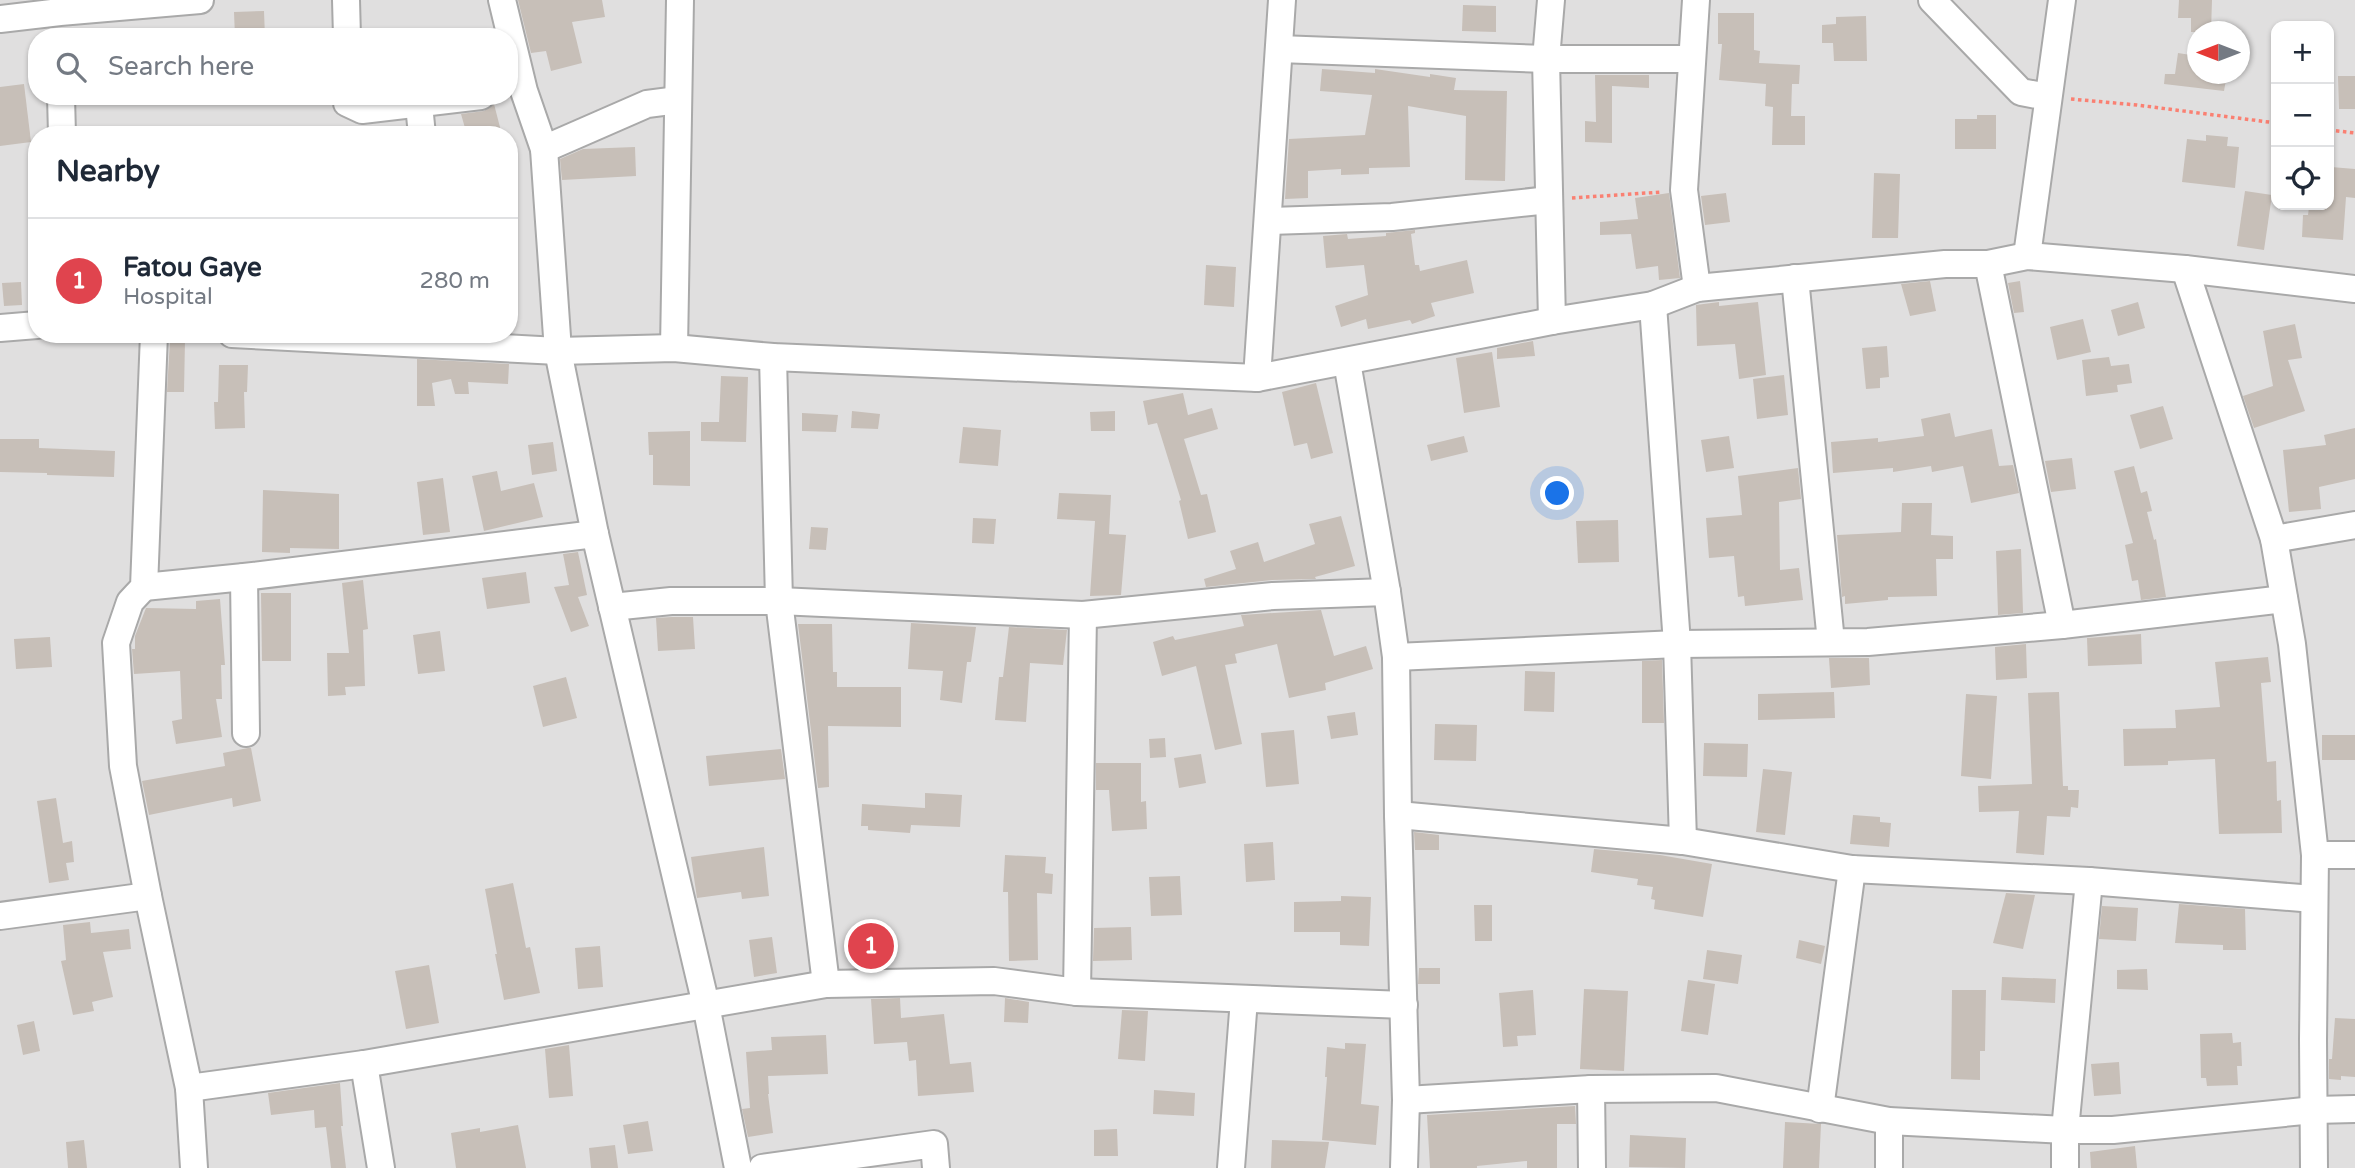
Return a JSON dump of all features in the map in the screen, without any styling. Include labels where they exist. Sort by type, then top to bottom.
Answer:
[{"type":"street","points":[[0,19],[60,16],[200,0]]},
{"type":"street","points":[[346,0],[347,28]]},
{"type":"street","points":[[502,0],[507,28]]},
{"type":"street","points":[[674,348],[680,0]]},
{"type":"street","points":[[1257,378],[1282,0]]},
{"type":"street","points":[[1551,0],[1546,58],[1552,321]]},
{"type":"street","points":[[1696,0],[1684,190],[1697,288]]},
{"type":"street","points":[[1932,0],[2021,92],[2048,97]]},
{"type":"street","points":[[2027,256],[2063,0]]},
{"type":"street","points":[[1279,49],[1692,60]]},
{"type":"street","points":[[518,94],[544,149],[558,351],[595,534],[706,1004],[738,1168]]},
{"type":"street","points":[[544,149],[647,104],[678,100]]},
{"type":"street","points":[[61,105],[62,126]]},
{"type":"street","points":[[351,105],[362,110],[419,105],[421,126]]},
{"type":"street","points":[[1268,221],[1392,217],[1549,200]]},
{"type":"street","points":[[451,343],[558,351],[674,348],[773,357],[1257,378],[1552,321],[1653,305],[1697,288],[1945,264],[1987,264],[2027,256],[2185,269],[2355,289]]},
{"type":"street","points":[[1987,264],[2062,625]]},
{"type":"street","points":[[2185,269],[2274,539],[2292,644],[2315,855],[2314,1168]]},
{"type":"street","points":[[1795,278],[1831,642]]},
{"type":"street","points":[[1653,305],[1677,644],[1683,841]]},
{"type":"street","points":[[0,328],[28,326]]},
{"type":"street","points":[[154,343],[144,586],[130,602],[116,643],[123,766],[189,1088],[194,1168]]},
{"type":"street","points":[[773,357],[779,601],[826,984]]},
{"type":"street","points":[[1347,362],[1396,657],[1406,1100],[1404,1168]]},
{"type":"street","points":[[2274,539],[2355,525]]},
{"type":"street","points":[[144,586],[244,577],[595,534]]},
{"type":"street","points":[[244,577],[246,733]]},
{"type":"street","points":[[612,607],[671,601],[779,601],[1083,615],[1273,596],[1387,592]]},
{"type":"street","points":[[1396,657],[1677,644],[1868,642],[2062,625],[2284,598]]},
{"type":"street","points":[[1077,992],[1083,615]]},
{"type":"street","points":[[1398,815],[1683,841],[1852,869],[2088,881],[2314,899]]},
{"type":"street","points":[[2315,855],[2355,855]]},
{"type":"street","points":[[1819,1109],[1852,869]]},
{"type":"street","points":[[2065,1168],[2065,1130],[2088,881]]},
{"type":"street","points":[[0,916],[148,896]]},
{"type":"street","points":[[189,1088],[364,1064],[826,984],[994,981],[1077,992],[1404,1006]]},
{"type":"street","points":[[1231,1168],[1244,999]]},
{"type":"street","points":[[364,1064],[381,1168]]},
{"type":"street","points":[[1406,1100],[1591,1089],[1716,1088],[1889,1121],[2065,1130],[2113,1130],[2314,1110],[2355,1109]]},
{"type":"street","points":[[1591,1089],[1592,1168]]},
{"type":"street","points":[[1889,1121],[1889,1168]]},
{"type":"street","points":[[762,1168],[934,1144],[936,1168]]},
{"type":"path","points":[[2048,97],[2137,105],[2271,122]]},
{"type":"path","points":[[2334,131],[2355,133]]},
{"type":"path","points":[[1549,200],[1684,190]]},
{"type":"shaded area","points":[[0,0],[2355,0],[2355,1168],[0,1168]]},
{"type":"building","points":[[518,0],[602,0],[605,17],[572,22],[582,63],[551,71],[546,51],[531,53]]},
{"type":"building","points":[[2179,0],[2212,0],[2211,21],[2178,18]]},
{"type":"building","points":[[1463,5],[1496,6],[1496,32],[1462,31]]},
{"type":"building","points":[[264,11],[265,28],[235,28],[234,12]]},
{"type":"building","points":[[1718,13],[1754,13],[1754,50],[1760,51],[1759,63],[1800,65],[1799,84],[1792,84],[1791,116],[1805,116],[1805,145],[1772,145],[1773,107],[1765,106],[1766,84],[1719,80],[1722,44],[1718,44]]},
{"type":"building","points":[[1866,16],[1867,61],[1834,61],[1833,43],[1822,43],[1822,25],[1836,24],[1836,17]]},
{"type":"building","points":[[2178,53],[2187,54],[2187,84],[2225,84],[2224,91],[2164,84],[2165,74],[2175,74]]},
{"type":"building","points":[[1322,69],[1375,73],[1375,69],[1430,77],[1430,74],[1456,78],[1454,90],[1507,91],[1505,181],[1465,180],[1466,116],[1408,106],[1410,167],[1369,168],[1369,174],[1341,175],[1341,169],[1308,171],[1308,198],[1285,199],[1289,139],[1365,135],[1372,95],[1320,91]]},
{"type":"building","points":[[1595,75],[1649,75],[1649,88],[1612,86],[1612,143],[1585,142],[1585,121],[1596,122]]},
{"type":"building","points":[[2338,76],[2355,76],[2355,109],[2339,109]]},
{"type":"building","points":[[24,84],[29,126],[28,142],[0,146],[0,87]]},
{"type":"building","points":[[494,105],[500,126],[464,126],[461,114],[484,111]]},
{"type":"building","points":[[1977,115],[1996,115],[1996,149],[1955,149],[1955,119],[1977,119]]},
{"type":"building","points":[[2206,135],[2228,137],[2227,146],[2239,147],[2235,188],[2182,182],[2187,139],[2206,141]]},
{"type":"building","points":[[635,147],[636,176],[562,180],[560,159],[583,149]]},
{"type":"building","points":[[2334,167],[2355,169],[2355,198],[2346,197],[2343,240],[2302,237],[2303,215],[2308,215],[2309,210],[2334,210]]},
{"type":"building","points":[[1874,173],[1900,174],[1898,238],[1872,238]]},
{"type":"building","points":[[2245,191],[2271,195],[2264,250],[2237,246]]},
{"type":"building","points":[[1669,193],[1680,278],[1659,280],[1658,266],[1636,269],[1631,234],[1600,235],[1600,222],[1638,219],[1635,198]]},
{"type":"building","points":[[1726,193],[1730,222],[1705,225],[1701,196]]},
{"type":"building","points":[[1415,230],[1415,233],[1411,234],[1415,265],[1419,265],[1420,271],[1467,260],[1474,293],[1431,303],[1435,316],[1412,324],[1410,320],[1368,329],[1366,319],[1341,327],[1335,306],[1368,295],[1364,265],[1326,268],[1323,236],[1347,234],[1348,239]]},
{"type":"building","points":[[1206,265],[1236,267],[1234,307],[1204,305]]},
{"type":"building","points":[[1930,281],[1936,311],[1910,316],[1901,284]]},
{"type":"building","points":[[2020,281],[2024,312],[2014,313],[2008,283]]},
{"type":"building","points":[[21,282],[22,305],[4,306],[2,283]]},
{"type":"building","points":[[1719,302],[1719,306],[1758,302],[1766,375],[1739,379],[1735,344],[1697,346],[1696,305]]},
{"type":"building","points":[[2138,302],[2145,328],[2118,336],[2111,310]]},
{"type":"building","points":[[2083,319],[2091,352],[2057,360],[2050,327]]},
{"type":"building","points":[[2295,324],[2302,358],[2288,360],[2305,411],[2254,428],[2243,396],[2273,386],[2263,331]]},
{"type":"building","points":[[1533,341],[1535,356],[1497,359],[1497,348]]},
{"type":"building","points":[[170,343],[185,343],[184,392],[167,392]]},
{"type":"building","points":[[1887,346],[1889,377],[1880,378],[1880,388],[1866,389],[1862,348]]},
{"type":"building","points":[[1492,352],[1500,407],[1464,413],[1456,358]]},
{"type":"building","points":[[2109,357],[2111,366],[2129,364],[2132,383],[2117,385],[2118,392],[2086,396],[2082,360]]},
{"type":"building","points":[[417,359],[509,364],[508,384],[468,382],[469,394],[455,394],[451,379],[432,383],[435,406],[417,406]]},
{"type":"building","points":[[219,365],[248,365],[247,392],[244,392],[245,428],[215,429],[214,402],[218,402]]},
{"type":"building","points":[[1784,375],[1788,415],[1757,419],[1753,379]]},
{"type":"building","points":[[721,376],[748,377],[746,442],[701,441],[701,422],[719,422]]},
{"type":"building","points":[[1316,383],[1333,453],[1311,459],[1307,443],[1294,446],[1282,392]]},
{"type":"building","points":[[1183,393],[1188,415],[1212,408],[1218,429],[1184,439],[1201,495],[1207,494],[1216,532],[1188,539],[1179,501],[1181,500],[1157,423],[1148,425],[1143,401]]},
{"type":"building","points":[[2163,406],[2173,439],[2140,449],[2130,415]]},
{"type":"building","points":[[852,411],[880,414],[878,429],[851,428]]},
{"type":"building","points":[[1115,411],[1115,431],[1091,431],[1090,412]]},
{"type":"building","points":[[802,413],[838,415],[836,432],[802,431]]},
{"type":"building","points":[[1950,413],[1955,437],[1992,429],[1999,466],[2013,465],[2019,493],[1971,503],[1963,466],[1932,472],[1931,466],[1893,472],[1893,468],[1833,473],[1831,442],[1878,438],[1878,442],[1924,436],[1921,419]]},
{"type":"building","points":[[963,427],[1001,430],[998,466],[959,463]]},
{"type":"building","points":[[2355,428],[2355,479],[2319,487],[2321,509],[2289,512],[2283,450],[2326,445],[2324,435]]},
{"type":"building","points":[[690,431],[690,486],[653,485],[653,455],[649,455],[648,432]]},
{"type":"building","points":[[1464,436],[1468,452],[1431,461],[1427,445]]},
{"type":"building","points":[[1729,436],[1734,468],[1706,472],[1701,440]]},
{"type":"building","points":[[0,439],[39,439],[39,448],[115,451],[114,477],[0,472]]},
{"type":"building","points":[[553,442],[557,471],[532,475],[528,445]]},
{"type":"building","points":[[2072,458],[2076,489],[2051,492],[2045,461]]},
{"type":"building","points":[[2134,466],[2141,493],[2147,491],[2152,511],[2147,512],[2154,540],[2156,539],[2166,597],[2141,600],[2138,580],[2132,581],[2125,545],[2133,543],[2114,471]]},
{"type":"building","points":[[1798,468],[1801,499],[1779,502],[1780,570],[1799,568],[1803,600],[1745,606],[1744,596],[1738,597],[1734,556],[1709,558],[1706,518],[1742,515],[1738,476]]},
{"type":"building","points":[[497,471],[501,491],[534,483],[543,517],[484,531],[472,476]]},
{"type":"building","points":[[443,478],[450,532],[423,535],[417,482]]},
{"type":"building","points":[[263,490],[339,494],[339,549],[290,548],[290,553],[262,552]]},
{"type":"building","points":[[1059,493],[1111,495],[1109,534],[1126,535],[1121,595],[1090,596],[1095,521],[1057,519]]},
{"type":"building","points":[[1902,503],[1932,503],[1931,535],[1953,536],[1953,559],[1936,559],[1937,596],[1888,597],[1888,600],[1845,604],[1845,596],[1842,597],[1837,535],[1901,532]]},
{"type":"building","points":[[1341,516],[1355,566],[1315,577],[1316,579],[1272,580],[1206,587],[1204,579],[1236,569],[1230,551],[1258,542],[1264,562],[1315,544],[1309,524]]},
{"type":"building","points":[[973,518],[996,519],[994,544],[972,543]]},
{"type":"building","points":[[1618,520],[1619,562],[1578,563],[1576,521]]},
{"type":"building","points":[[811,527],[828,528],[826,550],[809,549]]},
{"type":"building","points":[[2021,549],[2023,613],[1998,615],[1996,551]]},
{"type":"building","points":[[578,552],[587,595],[578,597],[589,626],[571,632],[554,587],[569,585],[563,554]]},
{"type":"building","points":[[526,572],[530,603],[487,609],[482,578]]},
{"type":"building","points":[[363,580],[368,629],[363,630],[365,686],[345,687],[346,695],[328,696],[327,653],[349,653],[342,583]]},
{"type":"building","points":[[261,593],[291,593],[291,661],[262,661]]},
{"type":"building","points":[[220,599],[225,665],[221,665],[222,699],[216,699],[222,737],[176,744],[172,721],[182,719],[180,671],[134,674],[132,649],[135,649],[135,636],[146,608],[196,609],[196,601]]},
{"type":"building","points":[[1321,610],[1334,656],[1366,646],[1373,669],[1325,683],[1326,690],[1289,698],[1277,644],[1235,654],[1237,663],[1225,665],[1242,744],[1215,750],[1196,666],[1162,676],[1153,642],[1173,636],[1175,640],[1244,626],[1241,615]]},
{"type":"building","points":[[693,617],[695,649],[658,651],[656,618]]},
{"type":"building","points":[[911,623],[976,627],[971,662],[967,662],[962,703],[940,700],[943,671],[908,669]]},
{"type":"building","points":[[798,624],[832,624],[833,672],[837,672],[837,687],[901,687],[901,727],[828,726],[829,787],[818,788]]},
{"type":"building","points":[[1009,627],[1067,630],[1063,665],[1030,663],[1026,722],[995,720],[999,677],[1003,677]]},
{"type":"building","points":[[440,631],[445,671],[418,674],[413,635]]},
{"type":"building","points":[[2141,634],[2142,664],[2088,666],[2087,638]]},
{"type":"building","points":[[50,637],[52,667],[16,669],[14,639]]},
{"type":"building","points":[[2026,644],[2027,678],[1996,680],[1995,647]]},
{"type":"building","points":[[2268,657],[2271,682],[2261,683],[2267,762],[2276,761],[2277,801],[2281,800],[2282,833],[2219,834],[2215,759],[2168,761],[2168,765],[2124,766],[2123,729],[2176,728],[2175,710],[2220,707],[2215,662]]},
{"type":"building","points":[[1829,658],[1869,658],[1870,685],[1831,688]]},
{"type":"building","points":[[1662,660],[1664,723],[1642,723],[1642,661]]},
{"type":"building","points":[[1525,671],[1555,672],[1554,712],[1524,711]]},
{"type":"building","points":[[566,677],[577,718],[543,727],[533,686]]},
{"type":"building","points":[[1834,692],[1835,718],[1758,720],[1758,694]]},
{"type":"building","points":[[2059,692],[2063,786],[2068,786],[2068,790],[2079,790],[2078,808],[2071,807],[2070,817],[2047,816],[2044,855],[2016,853],[2019,811],[1979,812],[1978,786],[2032,784],[2028,693]]},
{"type":"building","points":[[1966,694],[1997,696],[1991,779],[1961,776]]},
{"type":"building","points":[[1355,712],[1358,735],[1331,739],[1327,716]]},
{"type":"building","points":[[1435,724],[1477,725],[1476,761],[1434,760]]},
{"type":"building","points":[[1294,730],[1299,784],[1266,787],[1261,733]]},
{"type":"building","points":[[2322,735],[2355,735],[2355,760],[2322,760]]},
{"type":"building","points":[[1165,738],[1166,757],[1150,758],[1149,739]]},
{"type":"building","points":[[1704,743],[1748,744],[1747,777],[1703,776]]},
{"type":"building","points":[[251,748],[261,801],[233,807],[232,798],[149,815],[142,781],[225,766],[223,753]]},
{"type":"building","points":[[781,749],[785,779],[709,786],[706,756]]},
{"type":"building","points":[[1201,754],[1206,783],[1179,788],[1174,758]]},
{"type":"building","points":[[1096,763],[1141,763],[1141,802],[1146,801],[1147,829],[1112,831],[1109,790],[1096,790]]},
{"type":"building","points":[[1763,769],[1792,772],[1785,835],[1756,832]]},
{"type":"building","points":[[925,793],[962,795],[960,827],[911,825],[910,833],[868,830],[868,826],[861,826],[862,804],[925,808]]},
{"type":"building","points":[[56,798],[63,843],[72,841],[74,862],[66,863],[69,880],[49,883],[37,801]]},
{"type":"building","points":[[1853,815],[1880,817],[1880,822],[1891,823],[1889,847],[1850,844]]},
{"type":"building","points":[[1414,832],[1439,835],[1439,850],[1415,850]]},
{"type":"building","points":[[1273,842],[1275,880],[1246,882],[1244,844]]},
{"type":"building","points":[[764,847],[769,896],[742,899],[741,892],[697,898],[691,857]]},
{"type":"building","points":[[1594,849],[1660,855],[1712,864],[1703,917],[1654,909],[1655,900],[1651,899],[1653,887],[1637,885],[1638,879],[1591,872]]},
{"type":"building","points":[[1005,855],[1046,857],[1045,873],[1053,874],[1052,894],[1037,893],[1038,960],[1009,961],[1008,892],[1003,892]]},
{"type":"building","points":[[1180,876],[1182,915],[1151,916],[1149,877]]},
{"type":"building","points":[[513,883],[526,948],[530,947],[540,993],[504,1000],[485,889]]},
{"type":"building","points":[[2006,893],[2035,895],[2023,949],[1993,943]]},
{"type":"building","points":[[1341,896],[1371,897],[1369,946],[1340,945],[1340,932],[1294,932],[1294,902],[1341,901]]},
{"type":"building","points":[[2179,904],[2245,909],[2246,950],[2223,950],[2223,945],[2175,943]]},
{"type":"building","points":[[1474,905],[1492,905],[1492,941],[1475,941]]},
{"type":"building","points":[[2102,906],[2138,908],[2136,941],[2099,939]]},
{"type":"building","points":[[90,922],[91,933],[129,929],[131,949],[103,952],[113,997],[92,1002],[94,1011],[73,1015],[61,961],[66,960],[63,925]]},
{"type":"building","points":[[1131,927],[1132,960],[1093,961],[1094,928]]},
{"type":"building","points":[[772,937],[777,973],[754,977],[749,940]]},
{"type":"building","points":[[1799,940],[1825,946],[1821,964],[1796,958]]},
{"type":"building","points":[[600,946],[603,987],[578,989],[575,948]]},
{"type":"building","points":[[1707,950],[1742,955],[1738,984],[1703,979]]},
{"type":"building","points":[[429,965],[439,1023],[406,1029],[395,971]]},
{"type":"building","points":[[1419,968],[1440,968],[1440,984],[1418,984]]},
{"type":"building","points":[[2147,969],[2148,990],[2117,989],[2117,970]]},
{"type":"building","points":[[2002,977],[2056,979],[2055,1003],[2001,1000]]},
{"type":"building","points":[[1688,980],[1715,984],[1708,1035],[1681,1031]]},
{"type":"building","points":[[1584,989],[1628,991],[1624,1071],[1580,1069]]},
{"type":"building","points":[[1533,990],[1536,1035],[1517,1036],[1518,1046],[1503,1047],[1499,993]]},
{"type":"building","points":[[1952,990],[1986,990],[1985,1051],[1980,1051],[1980,1080],[1951,1079]]},
{"type":"building","points":[[900,998],[901,1018],[944,1014],[950,1064],[971,1062],[974,1092],[918,1096],[916,1060],[909,1061],[907,1042],[874,1044],[871,999]]},
{"type":"building","points":[[1005,998],[1029,1002],[1028,1023],[1004,1022]]},
{"type":"building","points":[[1122,1010],[1148,1011],[1145,1061],[1118,1059]]},
{"type":"building","points":[[2335,1018],[2355,1019],[2355,1077],[2329,1079]]},
{"type":"building","points":[[34,1021],[40,1051],[23,1055],[17,1025]]},
{"type":"building","points":[[2232,1033],[2233,1043],[2241,1042],[2242,1066],[2237,1066],[2238,1085],[2207,1086],[2206,1078],[2201,1078],[2200,1034]]},
{"type":"building","points":[[826,1035],[828,1074],[768,1076],[773,1133],[748,1137],[742,1109],[750,1108],[746,1052],[772,1050],[771,1037]]},
{"type":"building","points":[[1345,1043],[1366,1044],[1361,1104],[1379,1106],[1376,1145],[1322,1140],[1327,1047],[1345,1049]]},
{"type":"building","points":[[569,1045],[573,1096],[549,1098],[545,1049]]},
{"type":"building","points":[[2119,1062],[2121,1094],[2094,1096],[2091,1064]]},
{"type":"building","points":[[340,1083],[346,1168],[331,1168],[326,1127],[315,1128],[314,1110],[271,1115],[268,1093]]},
{"type":"building","points":[[1154,1090],[1195,1093],[1194,1116],[1153,1114]]},
{"type":"building","points":[[1575,1106],[1576,1124],[1557,1124],[1557,1168],[1527,1168],[1527,1161],[1477,1168],[1430,1168],[1427,1115]]},
{"type":"building","points":[[648,1121],[653,1151],[628,1154],[623,1125]]},
{"type":"building","points":[[1785,1122],[1821,1124],[1819,1168],[1783,1168]]},
{"type":"building","points":[[518,1125],[526,1168],[456,1168],[451,1133],[480,1128],[480,1132]]},
{"type":"building","points":[[1117,1129],[1118,1156],[1094,1156],[1094,1130]]},
{"type":"building","points":[[1630,1135],[1686,1138],[1685,1168],[1629,1167]]},
{"type":"building","points":[[84,1140],[87,1168],[68,1168],[66,1142]]},
{"type":"building","points":[[1272,1140],[1329,1142],[1325,1168],[1271,1168]]},
{"type":"building","points":[[615,1145],[618,1168],[591,1168],[589,1148]]},
{"type":"building","points":[[2135,1146],[2137,1168],[2091,1168],[2090,1152]]},
{"type":"place","name":"Fatou Gaye","points":[[871,946]]}]
